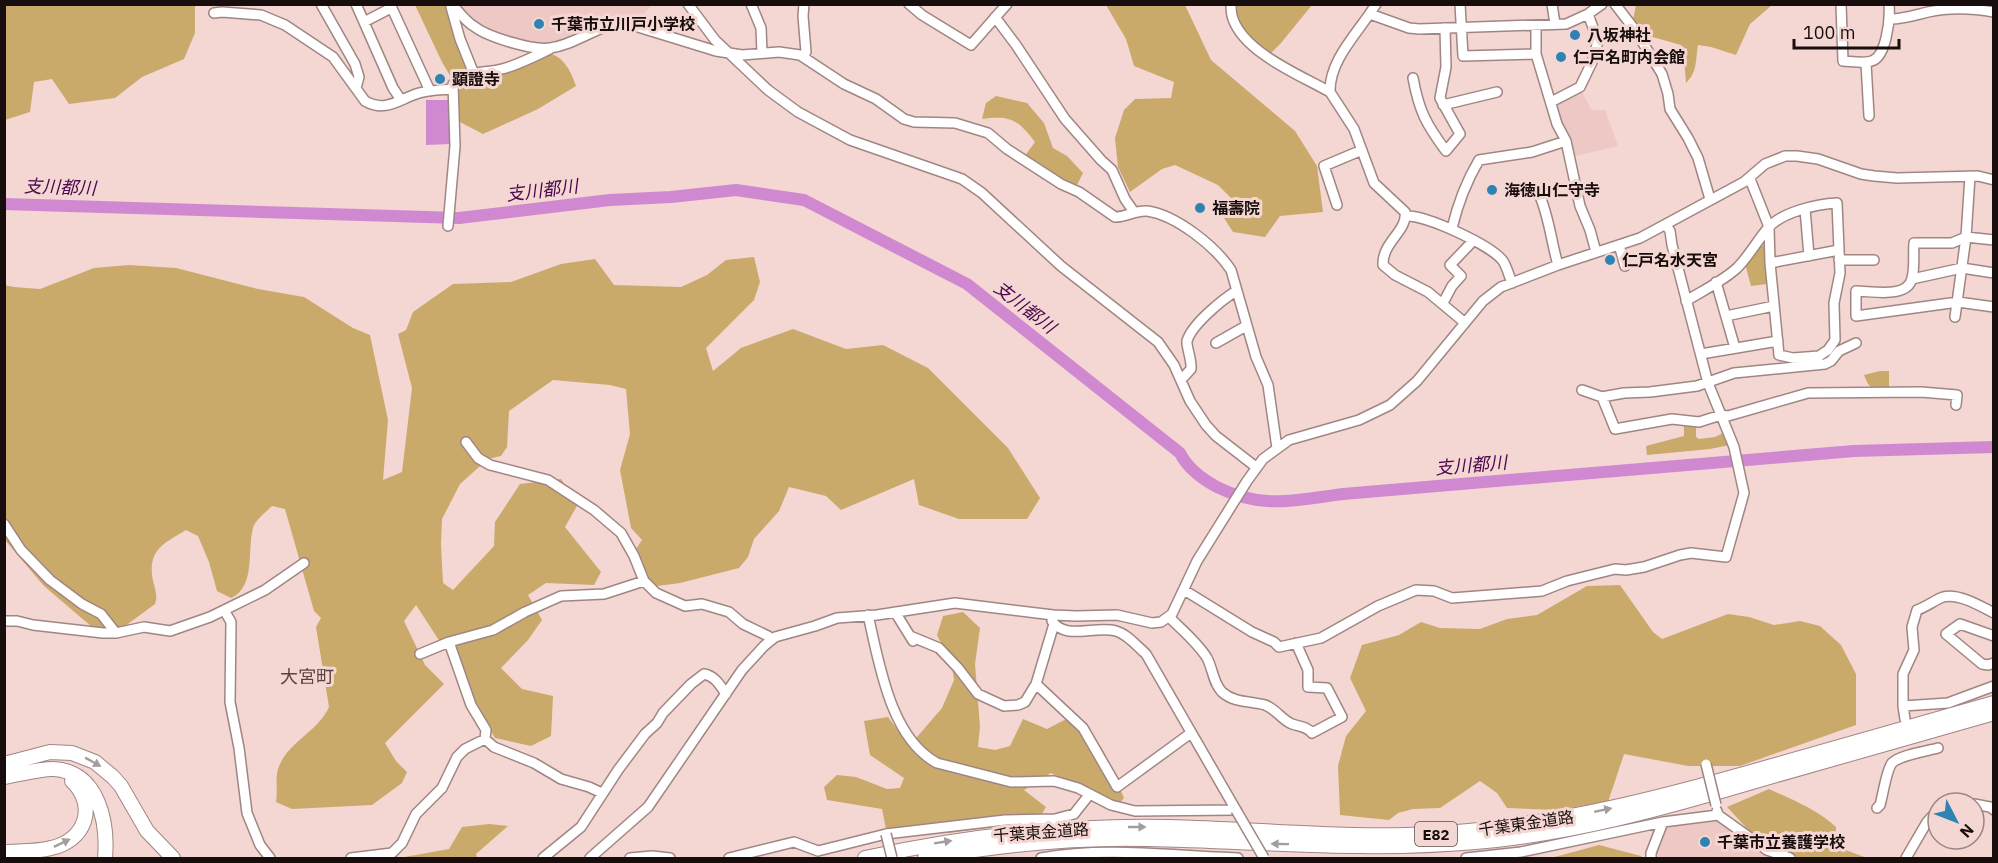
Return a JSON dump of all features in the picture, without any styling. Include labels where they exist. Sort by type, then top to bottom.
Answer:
[{"type":"highway","name":"千葉東金道路","points":[[865,858],[971,838],[1069,829],[1168,827],[1397,836],[1511,826],[1607,810],[1691,789],[1994,703]]},
{"type":"highway","name":"千葉東金道路","points":[[925,858],[1056,841],[1146,839],[1371,846],[1467,843],[1543,834],[1634,816],[1994,713]]},
{"type":"highway","points":[[4,764],[50,752],[72,753],[87,758],[103,768],[121,786],[147,831],[173,858]]},
{"type":"highway","points":[[37,755],[71,764],[87,774],[100,788],[112,816],[113,858]]},
{"type":"highway","points":[[4,777],[51,768],[78,776],[91,789],[99,804],[104,823],[105,858]]},
{"type":"highway","points":[[4,852],[51,848],[71,839],[83,825],[86,807],[78,787],[64,777],[44,771]]},
{"type":"street","points":[[321,4],[355,64],[359,77],[356,88]]},
{"type":"street","points":[[356,4],[401,100]]},
{"type":"street","points":[[451,4],[480,30],[506,40],[550,49]]},
{"type":"street","points":[[451,4],[459,39],[474,74]]},
{"type":"street","points":[[688,4],[704,28],[783,102],[831,131],[874,149],[952,175],[972,185],[1061,266],[1150,334],[1164,349],[1190,401],[1206,424],[1222,441],[1256,467]]},
{"type":"street","points":[[751,4],[761,28],[762,53]]},
{"type":"street","points":[[804,4],[802,16],[806,52]]},
{"type":"street","points":[[909,4],[922,15],[971,45],[1007,4]]},
{"type":"street","points":[[1230,4],[1233,19],[1247,40],[1259,52],[1330,92],[1354,129],[1374,183],[1403,209],[1406,216],[1404,223],[1385,249],[1383,264],[1395,275],[1412,282],[1443,303],[1464,322]]},
{"type":"street","points":[[1330,92],[1332,73],[1376,4]]},
{"type":"street","points":[[1461,4],[1463,57],[1536,54]]},
{"type":"street","points":[[1552,4],[1555,24]]},
{"type":"street","points":[[1370,14],[1409,28],[1536,26],[1566,24],[1588,14],[1602,4]]},
{"type":"street","points":[[1615,4],[1635,30],[1662,74],[1670,109],[1698,158],[1710,199]]},
{"type":"street","points":[[1841,4],[1843,61],[1866,63],[1874,60],[1882,52],[1891,19],[1889,4]]},
{"type":"street","points":[[364,22],[391,6],[430,91]]},
{"type":"street","points":[[1891,19],[1971,8],[1994,12]]},
{"type":"street","points":[[214,13],[261,15],[285,25],[333,57],[365,101],[372,105],[379,107],[390,105],[430,91],[452,89]]},
{"type":"street","points":[[1551,102],[1580,87],[1592,62],[1598,41],[1588,14]]},
{"type":"street","points":[[995,17],[1017,45],[1065,119],[1112,170],[1125,199],[1134,212]]},
{"type":"street","points":[[448,226],[455,146],[452,89],[456,81],[474,74],[503,69],[610,25],[625,23],[687,44],[730,54],[779,52],[800,55],[844,84],[876,99],[904,118],[914,122],[955,123],[980,129],[1061,184],[1079,192],[1115,217],[1148,211],[1177,223],[1195,234],[1227,263],[1231,270],[1246,326],[1268,385],[1277,448]]},
{"type":"street","points":[[1536,26],[1536,54],[1557,124],[1566,141],[1580,206],[1596,252]]},
{"type":"street","points":[[1413,78],[1417,101],[1423,117],[1446,151],[1460,134],[1440,98],[1446,67],[1445,28]]},
{"type":"street","points":[[1866,63],[1869,116]]},
{"type":"street","points":[[1443,105],[1497,92]]},
{"type":"street","points":[[1452,228],[1459,199],[1479,160],[1532,152],[1566,141]]},
{"type":"street","points":[[1337,205],[1324,166],[1362,150]]},
{"type":"street","points":[[590,858],[648,807],[742,670],[771,640],[783,634],[837,618],[955,603],[1054,619],[1117,615],[1156,623],[1169,618],[1191,573],[1256,467],[1277,448],[1301,436],[1359,420],[1390,405],[1417,381],[1464,322],[1492,293],[1558,265],[1640,238],[1750,179],[1765,164],[1773,160],[1797,156],[1818,159],[1861,174],[1874,176],[1970,176],[1994,180]]},
{"type":"street","points":[[1955,317],[1966,237],[1970,176]]},
{"type":"street","points":[[1686,302],[1735,270],[1769,227],[1777,220],[1806,209],[1837,202],[1840,273],[1834,303],[1835,340],[1828,350],[1819,356],[1793,358],[1779,355],[1770,263],[1769,227],[1750,179]]},
{"type":"street","points":[[1539,194],[1546,210],[1558,265]]},
{"type":"street","points":[[1806,209],[1809,255]]},
{"type":"street","points":[[1406,216],[1426,219],[1452,228],[1489,249],[1503,261],[1512,283]]},
{"type":"street","points":[[1184,590],[1279,647],[1322,638],[1378,606],[1416,590],[1434,591],[1452,598],[1542,591],[1567,581],[1615,568],[1626,570],[1644,567],[1680,555],[1691,553],[1726,556],[1743,500],[1741,475],[1734,447],[1708,382],[1686,302],[1670,231],[1666,225]]},
{"type":"street","points":[[1994,240],[1966,237],[1952,243],[1914,243],[1912,279],[1907,288],[1898,291],[1856,291],[1856,316],[1958,302],[1994,307]]},
{"type":"street","points":[[1443,303],[1452,286],[1461,276],[1449,265],[1473,241]]},
{"type":"street","points":[[1619,245],[1625,266]]},
{"type":"street","points":[[1770,263],[1809,255],[1839,255],[1874,260]]},
{"type":"street","points":[[1912,279],[1962,268],[1994,273]]},
{"type":"street","points":[[1716,282],[1735,348]]},
{"type":"street","points":[[1181,380],[1191,369],[1192,360],[1186,344],[1189,337],[1217,304],[1236,291]]},
{"type":"street","points":[[1726,316],[1774,306]]},
{"type":"street","points":[[1216,343],[1246,326]]},
{"type":"street","points":[[1701,354],[1778,341]]},
{"type":"street","points":[[1582,390],[1602,397],[1650,392],[1708,382],[1734,373],[1825,364],[1831,361],[1839,351],[1856,343]]},
{"type":"street","points":[[1602,397],[1615,429],[1672,418],[1699,422],[1808,393],[1898,391],[1945,393],[1957,395],[1956,405]]},
{"type":"street","points":[[466,442],[478,458],[490,465],[548,480],[594,510],[621,533],[644,581],[656,592],[685,606],[702,604],[729,612],[743,624],[768,636],[771,640]]},
{"type":"street","points":[[4,524],[21,550],[50,580],[82,604],[101,614],[116,633]]},
{"type":"street","points":[[4,621],[116,633],[144,627],[170,631],[224,610],[265,590],[304,563]]},
{"type":"street","points":[[420,654],[449,642],[493,630],[561,596],[604,594],[644,581]]},
{"type":"street","points":[[1905,719],[1903,674],[1914,650],[1912,627],[1917,610],[1945,597],[1953,597],[1994,613]]},
{"type":"street","points":[[224,610],[231,622],[230,702],[239,748],[247,813],[260,845],[270,858]]},
{"type":"street","points":[[895,612],[912,640],[939,648],[978,694],[1004,706],[1025,702],[1035,684],[1054,619]]},
{"type":"street","points":[[868,615],[880,667],[892,703],[912,742],[929,759],[946,766],[1011,782],[1054,781],[1078,788],[1112,805],[1135,811],[1236,810]]},
{"type":"street","points":[[1169,618],[1184,631],[1207,659],[1217,686],[1223,693],[1241,702],[1271,708],[1290,723],[1307,728],[1312,733],[1342,717],[1327,688],[1308,687],[1308,670],[1296,643]]},
{"type":"street","points":[[1054,619],[1067,631],[1109,630],[1125,635],[1146,654],[1264,858]]},
{"type":"street","points":[[1994,636],[1960,624],[1946,634],[1982,664],[1988,666],[1994,663]]},
{"type":"street","points":[[449,642],[471,705],[486,730],[485,739]]},
{"type":"street","points":[[543,858],[581,827],[638,743],[663,713],[699,677],[704,674],[710,675],[717,680],[726,694]]},
{"type":"street","points":[[1035,684],[1083,728],[1117,787],[1191,733]]},
{"type":"street","points":[[1903,706],[1948,703],[1994,686]]},
{"type":"street","points":[[485,739],[494,747],[534,763],[561,779],[602,793]]},
{"type":"street","points":[[351,858],[387,854],[396,850],[402,843],[416,814],[442,788],[457,757],[465,749],[485,739]]},
{"type":"street","points":[[1876,808],[1880,805],[1889,769],[1893,763],[1899,759],[1938,748]]},
{"type":"street","points":[[1707,764],[1719,816],[1767,850],[1790,858]]},
{"type":"street","points":[[729,858],[794,842],[818,851],[886,834],[1005,820],[1055,819],[1074,814],[1089,795]]},
{"type":"street","points":[[1466,858],[1521,852],[1663,822],[1719,816]]},
{"type":"street","points":[[1651,858],[1663,822]]},
{"type":"street","points":[[1906,858],[1926,824]]},
{"type":"street","points":[[886,834],[892,858]]},
{"type":"street","points":[[1041,858],[1122,855],[1238,858]]},
{"type":"street","points":[[630,858],[652,856],[670,858]]},
{"type":"shaded area","name":"千葉市立川戸小学校","points":[[465,4],[653,5],[633,23],[551,47],[485,31],[458,10]]},
{"type":"shaded area","points":[[4,5],[195,5],[195,33],[184,59],[142,77],[115,98],[69,104],[52,79],[34,82],[30,112],[5,120]]},
{"type":"shaded area","points":[[415,5],[448,5],[472,72],[452,79]]},
{"type":"shaded area","points":[[1106,5],[1185,5],[1211,60],[1295,131],[1317,166],[1323,212],[1280,216],[1265,237],[1233,232],[1224,218],[1231,198],[1218,185],[1175,165],[1162,169],[1130,192],[1118,167],[1115,138],[1124,110],[1135,99],[1171,98],[1174,82],[1134,66],[1126,39]]},
{"type":"shaded area","points":[[1233,5],[1312,5],[1269,55],[1256,49],[1244,31]]},
{"type":"shaded area","points":[[1636,5],[1772,5],[1750,24],[1736,55],[1698,45],[1694,70],[1686,83],[1681,45],[1649,36],[1632,25]]},
{"type":"shaded area","points":[[547,53],[562,60],[569,69],[576,86],[538,109],[483,134],[458,121],[454,89],[458,83]]},
{"type":"shaded area","points":[[1580,89],[1592,110],[1605,110],[1618,146],[1571,157],[1554,106],[1558,101]]},
{"type":"shaded area","points":[[996,96],[1027,103],[1044,123],[1053,148],[1067,156],[1083,173],[1073,193],[1024,157],[1035,142],[1018,124],[1000,118],[982,119],[986,103]]},
{"type":"shaded area","points":[[426,100],[449,100],[450,144],[426,145]]},
{"type":"shaded area","points":[[1759,245],[1765,246],[1767,284],[1751,286],[1745,264]]},
{"type":"shaded area","points":[[754,257],[760,282],[754,300],[706,348],[713,371],[741,348],[793,329],[846,349],[883,345],[928,368],[1008,448],[1040,498],[1027,519],[959,519],[919,505],[914,479],[841,510],[826,496],[789,487],[779,511],[754,539],[748,557],[739,568],[680,583],[650,587],[636,549],[642,540],[631,528],[620,470],[630,434],[626,389],[610,385],[553,380],[509,411],[507,447],[501,456],[488,459],[460,484],[442,519],[443,583],[453,590],[494,546],[495,522],[520,484],[561,479],[578,504],[565,527],[601,572],[594,585],[546,583],[528,595],[542,620],[528,640],[501,668],[522,689],[553,696],[551,736],[531,746],[495,738],[446,651],[416,605],[404,621],[425,665],[444,684],[385,743],[396,761],[407,772],[402,783],[372,805],[292,809],[276,802],[278,769],[288,751],[318,723],[329,707],[316,627],[321,618],[314,611],[285,509],[272,506],[254,525],[247,577],[239,593],[231,598],[217,591],[209,562],[198,536],[186,530],[164,544],[152,562],[155,604],[121,629],[92,627],[44,586],[5,540],[4,285],[40,289],[94,268],[129,265],[176,268],[258,289],[304,297],[353,328],[370,335],[388,420],[383,480],[402,472],[412,388],[398,334],[406,330],[413,312],[453,284],[511,282],[561,264],[595,259],[614,285],[681,287],[707,275],[726,260]]},
{"type":"shaded area","points":[[1889,371],[1889,389],[1873,388],[1866,380],[1864,375]]},
{"type":"shaded area","points":[[1684,422],[1696,425],[1696,437],[1699,439],[1715,437],[1725,432],[1730,445],[1647,455],[1646,446],[1684,436]]},
{"type":"shaded area","points":[[1620,585],[1653,632],[1662,639],[1728,614],[1749,617],[1774,625],[1800,621],[1820,626],[1841,645],[1856,674],[1856,725],[1740,766],[1688,766],[1624,754],[1608,802],[1557,810],[1507,808],[1497,793],[1480,781],[1440,808],[1413,809],[1398,813],[1389,820],[1340,815],[1338,766],[1346,736],[1366,711],[1350,678],[1362,645],[1399,635],[1421,622],[1440,628],[1480,629],[1507,619],[1537,615],[1587,586]]},
{"type":"shaded area","points":[[963,612],[980,628],[975,664],[980,727],[978,747],[995,750],[1010,746],[1023,719],[1047,729],[1072,716],[1081,720],[1104,752],[1124,798],[1115,808],[1051,773],[1024,790],[1046,807],[1036,824],[1008,825],[948,833],[886,829],[882,809],[827,800],[824,787],[837,775],[856,777],[887,789],[900,788],[904,778],[870,755],[864,721],[888,717],[905,740],[917,737],[942,708],[954,680],[952,666],[937,635],[943,616]]},
{"type":"shaded area","points":[[1769,789],[1812,810],[1836,827],[1835,846],[1867,858],[1799,858],[1754,836],[1727,807]]},
{"type":"shaded area","name":"千葉市立養護学校","points":[[1718,820],[1785,858],[1655,858],[1662,833],[1668,827]]},
{"type":"shaded area","points":[[489,824],[508,826],[476,854],[477,858],[399,858],[449,849],[462,827]]},
{"type":"shaded area","points":[[1599,845],[1642,858],[1551,858]]},
{"type":"waterway","name":"支川都川","points":[[4,204],[459,218],[610,200],[671,197],[736,190],[804,200],[967,284],[1180,453],[1191,469],[1201,477],[1233,494],[1264,501],[1854,451],[1994,447]]},
{"type":"place","name":"千葉市立川戸小学校","points":[[539,24]]},
{"type":"place","name":"八坂神社","points":[[1575,35]]},
{"type":"place","name":"仁戸名町内会館","points":[[1561,57]]},
{"type":"place","name":"顕證寺","points":[[440,79]]},
{"type":"place","name":"海徳山仁守寺","points":[[1492,190]]},
{"type":"place","name":"福壽院","points":[[1200,208]]},
{"type":"place","name":"仁戸名水天宮","points":[[1610,260]]},
{"type":"place","name":"千葉市立養護学校","points":[[1705,842]]},
{"type":"district","name":"大宮町","points":[[307,676]]}]
